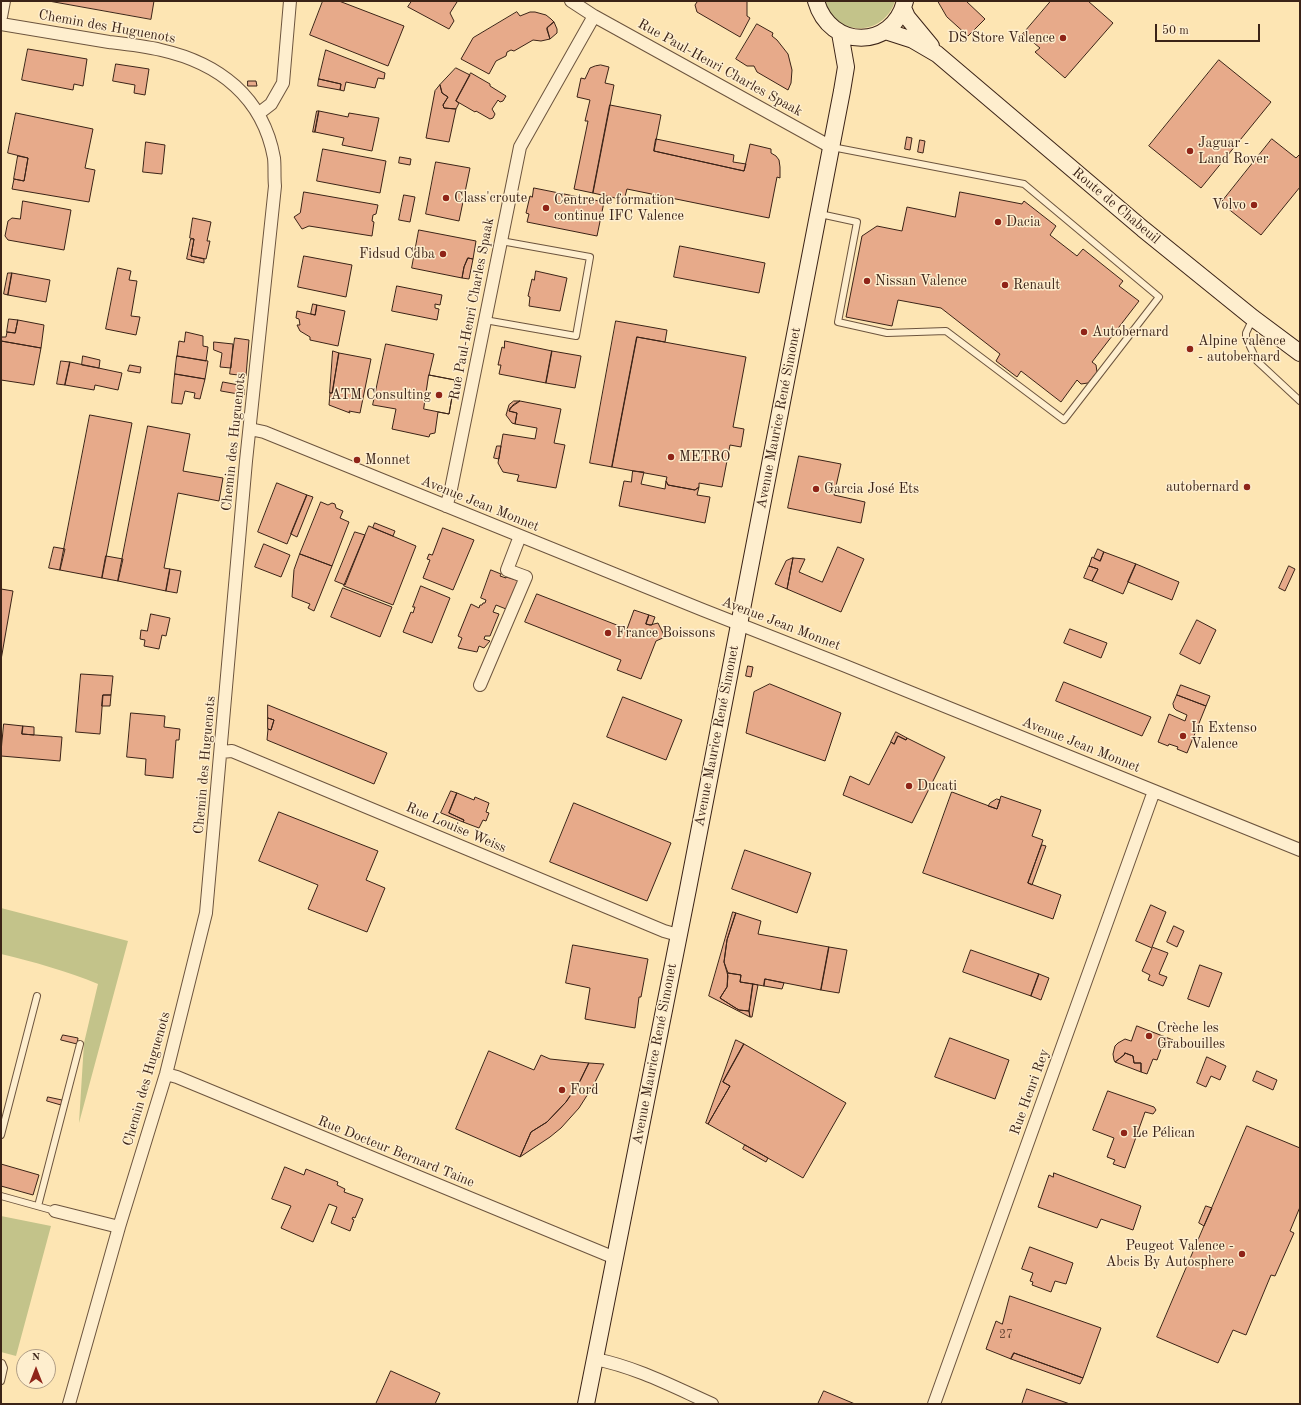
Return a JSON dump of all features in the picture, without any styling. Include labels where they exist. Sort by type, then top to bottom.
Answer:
[{"type":"street","points":[[1,17],[4,1]]},
{"type":"street","points":[[258,114],[271,104],[283,84],[290,1]]},
{"type":"street","name":"Rue Paul-Henri Charles Spaak","points":[[571,1],[594,16],[831,147]]},
{"type":"street","points":[[816,1],[819,11],[831,28],[852,37],[864,38],[877,35],[885,31],[897,19],[904,4]]},
{"type":"street","name":"Route de Chabeuil","points":[[904,4],[907,17],[937,54]]},
{"type":"street","name":"Rue Paul-Henri Charles Spaak","points":[[446,506],[450,494],[520,147],[594,16]]},
{"type":"street","name":"Chemin des Huguenots","points":[[1,24],[161,50],[194,60],[217,72],[240,89],[258,114],[269,138],[274,160],[275,186],[250,429],[206,913],[166,1074],[119,1227],[69,1404]]},
{"type":"street","name":"Route de Chabeuil","points":[[885,31],[913,40],[937,54],[1143,229],[1253,318],[1300,353]]},
{"type":"street","name":"Avenue Maurice René Simonet","points":[[586,1404],[846,67],[840,33]]},
{"type":"street","name":"Avenue Maurice René Simonet","points":[[846,67],[864,38]]},
{"type":"street","name":"Avenue Jean Monnet","points":[[250,429],[264,432],[1300,850]]},
{"type":"street","points":[[480,685],[526,577],[507,570],[520,536]]},
{"type":"street","name":"Rue Louise Weiss","points":[[221,752],[232,751],[664,930],[678,934]]},
{"type":"street","name":"Rue Henri Rey","points":[[934,1404],[1154,791]]},
{"type":"street","name":"Rue Docteur Bernard Taine","points":[[166,1074],[184,1080],[615,1258]]},
{"type":"street","points":[[56,1211],[119,1227]]},
{"type":"street","points":[[595,1359],[611,1362],[637,1371],[712,1404]]},
{"type":"lane","points":[[818,214],[857,222],[838,322],[887,333],[946,331],[1064,420],[1159,297],[1024,184],[831,147]]},
{"type":"lane","points":[[485,320],[576,336],[590,256],[501,241]]},
{"type":"lane","points":[[1253,318],[1246,333],[1246,338],[1257,362],[1300,401]]},
{"type":"lane","points":[[1,1135],[37,996]]},
{"type":"lane","points":[[38,1206],[80,1044]]},
{"type":"lane","points":[[1,1196],[56,1211]]},
{"type":"lane","points":[[1,1363],[4,1368],[1,1381]]},
{"type":"green space","points":[[824,1],[895,1],[885,18],[869,27],[860,28],[850,27],[833,17]]},
{"type":"green space","points":[[1,908],[128,941],[79,1123],[84,1043],[98,984],[50,967],[1,954]]},
{"type":"green space","points":[[1,1216],[51,1226],[18,1349],[16,1349],[16,1356],[1,1352]]},
{"type":"building","points":[[49,1],[154,1],[151,19]]},
{"type":"building","points":[[323,1],[339,1],[404,26],[388,66],[310,35]]},
{"type":"building","points":[[412,1],[455,1],[457,2],[450,13],[454,21],[449,29],[408,7]]},
{"type":"building","points":[[696,1],[747,1],[747,16],[750,18],[740,37],[697,12],[695,5],[697,2]]},
{"type":"building","points":[[938,1],[966,1],[985,19],[968,36],[947,17]]},
{"type":"building","points":[[1051,1],[1088,1],[1113,23],[1065,78],[1035,52],[1040,48],[1023,34]]},
{"type":"building","points":[[517,12],[520,16],[530,12],[535,12],[546,15],[551,19],[554,22],[547,28],[550,39],[541,41],[533,40],[514,51],[511,50],[507,52],[506,56],[496,61],[489,74],[461,59],[473,38]]},
{"type":"building","points":[[554,22],[557,33],[550,39],[547,28]]},
{"type":"building","points":[[757,24],[773,33],[772,36],[788,54],[792,70],[791,83],[788,90],[757,72],[754,66],[747,66],[736,59]]},
{"type":"building","points":[[28,49],[87,59],[83,86],[74,84],[73,90],[22,80]]},
{"type":"building","points":[[326,50],[385,73],[384,79],[378,78],[375,88],[346,82],[344,91],[340,90],[341,84],[319,79]]},
{"type":"building","points":[[1219,60],[1271,102],[1201,188],[1149,146]]},
{"type":"building","points":[[116,64],[149,69],[145,95],[134,93],[135,85],[113,81]]},
{"type":"building","points":[[601,65],[609,67],[605,83],[614,85],[593,193],[574,189],[588,121],[585,121],[590,100],[577,97],[581,78],[585,79],[590,68]]},
{"type":"building","points":[[456,68],[470,75],[456,101],[459,103],[456,109],[444,108],[443,105],[448,97],[442,93],[440,85]]},
{"type":"building","points":[[471,73],[490,84],[490,86],[506,96],[503,101],[500,102],[498,100],[492,109],[495,114],[493,118],[490,119],[456,101]]},
{"type":"building","points":[[319,79],[341,84],[340,90],[318,86]]},
{"type":"building","points":[[248,81],[256,81],[257,86],[248,86]]},
{"type":"building","points":[[440,85],[442,93],[448,97],[443,105],[444,108],[456,109],[449,142],[426,138],[435,91]]},
{"type":"building","points":[[610,105],[661,115],[654,151],[744,171],[750,144],[771,149],[771,153],[779,160],[780,178],[777,177],[769,218],[627,189],[624,200],[593,193]]},
{"type":"building","points":[[317,111],[319,111],[315,132],[313,132]]},
{"type":"building","points":[[319,111],[348,117],[349,113],[379,118],[372,151],[342,145],[344,138],[315,132]]},
{"type":"building","points":[[16,113],[93,129],[85,168],[95,170],[89,202],[12,189],[14,179],[24,181],[28,158],[8,153]]},
{"type":"building","points":[[907,137],[912,138],[910,150],[905,149]]},
{"type":"building","points":[[656,139],[734,155],[733,162],[746,164],[744,171],[654,151]]},
{"type":"building","points":[[1272,139],[1296,158],[1300,154],[1300,187],[1261,235],[1221,203]]},
{"type":"building","points":[[920,140],[925,141],[923,153],[918,152]]},
{"type":"building","points":[[146,142],[165,145],[162,174],[143,172]]},
{"type":"building","points":[[323,149],[386,161],[380,193],[317,181]]},
{"type":"building","points":[[18,156],[28,158],[24,181],[14,179]]},
{"type":"building","points":[[400,157],[411,159],[410,165],[399,163]]},
{"type":"building","points":[[436,162],[470,168],[459,221],[426,214]]},
{"type":"building","points":[[534,188],[604,202],[597,236],[527,222],[529,214],[526,213],[530,196],[532,197]]},
{"type":"building","points":[[304,192],[378,205],[376,214],[373,215],[372,221],[374,222],[372,236],[309,226],[302,229],[294,217],[300,213]]},
{"type":"building","points":[[960,192],[1022,204],[1024,201],[1056,226],[1050,235],[1077,256],[1083,249],[1123,281],[1119,286],[1139,301],[1092,362],[1096,365],[1097,372],[1088,383],[1081,384],[1077,380],[1061,402],[1021,371],[1017,377],[996,361],[1000,354],[941,308],[898,300],[892,326],[846,317],[862,236],[877,226],[902,231],[907,207],[955,217]]},
{"type":"building","points":[[404,195],[415,197],[410,222],[399,220]]},
{"type":"building","points":[[23,201],[71,210],[64,250],[8,240],[5,236],[8,221],[12,218],[20,219]]},
{"type":"building","points":[[193,218],[211,222],[207,241],[210,241],[206,259],[191,256],[194,239],[190,238]]},
{"type":"building","points":[[419,230],[476,241],[473,259],[468,258],[464,267],[462,278],[412,268]]},
{"type":"building","points":[[191,239],[194,239],[191,256],[204,259],[204,263],[187,259]]},
{"type":"building","points":[[680,246],[765,263],[759,293],[674,277]]},
{"type":"building","points":[[304,256],[352,265],[346,297],[298,287]]},
{"type":"building","points":[[468,258],[473,259],[469,279],[462,278],[464,267]]},
{"type":"building","points":[[118,268],[131,271],[129,280],[137,281],[131,316],[140,317],[136,335],[106,329]]},
{"type":"building","points":[[536,271],[567,278],[560,311],[529,306],[530,297],[528,296],[532,279],[534,280]]},
{"type":"building","points":[[8,273],[12,273],[8,295],[4,294]]},
{"type":"building","points":[[12,273],[50,280],[46,302],[8,295]]},
{"type":"building","points":[[397,286],[442,295],[440,305],[435,304],[435,308],[439,309],[437,320],[392,311]]},
{"type":"building","points":[[313,304],[317,305],[315,315],[311,314]]},
{"type":"building","points":[[317,305],[345,311],[338,346],[310,340],[310,337],[300,331],[297,325],[300,325],[299,319],[296,318],[297,311],[315,315]]},
{"type":"building","points":[[9,319],[18,320],[15,333],[7,332]]},
{"type":"building","points":[[18,320],[44,325],[41,348],[1,341],[1,337],[6,337],[7,332],[15,333]]},
{"type":"building","points":[[616,321],[667,330],[665,342],[637,337],[612,467],[590,463]]},
{"type":"building","points":[[186,332],[203,336],[203,346],[208,347],[206,361],[177,356],[179,341],[184,342]]},
{"type":"building","points":[[637,337],[746,357],[733,427],[744,429],[741,447],[730,445],[722,487],[699,483],[699,487],[695,490],[668,485],[666,481],[667,477],[612,467]]},
{"type":"building","points":[[235,338],[249,340],[246,376],[230,374]]},
{"type":"building","points":[[1,341],[41,348],[34,385],[1,380]]},
{"type":"building","points":[[505,341],[552,351],[546,383],[499,374],[501,365],[498,365]]},
{"type":"building","points":[[214,342],[233,344],[231,368],[220,367],[222,353],[214,350]]},
{"type":"building","points":[[386,344],[434,354],[429,375],[455,380],[449,414],[438,412],[435,433],[430,434],[429,437],[392,429],[396,409],[373,405]]},
{"type":"building","points":[[333,351],[339,353],[332,393],[330,393]]},
{"type":"building","points":[[552,351],[581,356],[575,388],[546,383]]},
{"type":"building","points":[[339,353],[371,359],[360,413],[349,411],[350,413],[329,405],[330,393],[332,393]]},
{"type":"building","points":[[83,356],[100,360],[99,368],[82,365]]},
{"type":"building","points":[[177,356],[208,361],[205,379],[175,374]]},
{"type":"building","points":[[61,361],[70,362],[65,385],[57,384]]},
{"type":"building","points":[[70,362],[122,373],[118,390],[95,385],[94,390],[65,385]]},
{"type":"building","points":[[130,365],[141,367],[140,373],[128,371]]},
{"type":"building","points":[[175,374],[205,379],[200,399],[194,398],[195,393],[185,391],[182,404],[172,403]]},
{"type":"building","name":"ATM Consulting","points":[[429,375],[455,380],[449,414],[424,409]]},
{"type":"building","points":[[223,382],[244,386],[244,395],[221,391]]},
{"type":"building","points":[[514,401],[520,401],[510,408],[509,411],[517,413],[515,424],[512,423],[506,415],[509,405]]},
{"type":"building","points":[[520,401],[561,409],[554,443],[565,445],[556,488],[517,481],[519,475],[503,472],[498,463],[503,434],[535,439],[537,428],[515,424],[517,413],[509,411],[513,405]]},
{"type":"building","points":[[90,415],[132,423],[102,578],[60,570]]},
{"type":"building","points":[[148,426],[190,434],[183,471],[223,478],[219,501],[178,493],[164,568],[170,569],[166,591],[118,581]]},
{"type":"building","points":[[497,446],[501,446],[499,459],[494,458]]},
{"type":"building","points":[[799,456],[841,464],[834,495],[865,502],[861,523],[788,508]]},
{"type":"building","points":[[633,471],[644,472],[641,484],[665,489],[666,481],[668,485],[695,490],[699,487],[697,495],[710,497],[705,523],[619,506],[624,481],[631,482]]},
{"type":"building","points":[[277,483],[307,495],[287,544],[258,532]]},
{"type":"building","points":[[307,495],[313,497],[297,537],[291,534]]},
{"type":"building","points":[[321,502],[328,505],[332,503],[335,504],[336,508],[343,511],[340,518],[349,522],[332,566],[300,554]]},
{"type":"building","points":[[375,523],[395,531],[393,536],[373,528]]},
{"type":"building","points":[[369,526],[416,546],[393,605],[344,586]]},
{"type":"building","points":[[443,528],[474,540],[453,590],[423,578],[430,560],[427,559],[429,554],[432,555]]},
{"type":"building","points":[[355,532],[365,535],[345,585],[335,581]]},
{"type":"building","points":[[264,544],[290,555],[281,577],[255,567]]},
{"type":"building","points":[[54,547],[65,549],[60,570],[49,568]]},
{"type":"building","points":[[838,547],[864,559],[841,612],[787,589],[793,558],[805,559],[799,572],[822,582]]},
{"type":"building","points":[[1098,549],[1104,552],[1100,561],[1094,558]]},
{"type":"building","points":[[1104,552],[1136,564],[1123,594],[1092,581],[1098,569],[1089,566],[1092,557],[1100,561]]},
{"type":"building","points":[[300,554],[332,566],[314,611],[308,608],[310,604],[292,597],[294,570]]},
{"type":"building","points":[[106,556],[123,559],[118,581],[102,578]]},
{"type":"building","points":[[793,558],[787,589],[775,584],[786,561]]},
{"type":"building","points":[[1136,564],[1179,582],[1172,600],[1128,582]]},
{"type":"building","points":[[1089,566],[1098,569],[1092,581],[1084,578]]},
{"type":"building","points":[[1289,566],[1295,569],[1285,591],[1279,588]]},
{"type":"building","points":[[170,569],[181,571],[177,593],[166,591]]},
{"type":"building","points":[[491,570],[501,574],[500,576],[519,581],[506,609],[496,605],[493,612],[499,614],[490,636],[485,636],[484,639],[490,641],[484,648],[479,646],[477,652],[458,648],[462,638],[458,636],[471,604],[479,608],[480,605],[485,603],[486,600],[481,598]]},
{"type":"building","points":[[421,586],[450,598],[432,643],[403,632],[411,612],[413,613],[415,607],[413,607]]},
{"type":"building","points":[[343,588],[392,607],[380,637],[331,617]]},
{"type":"building","points":[[1,589],[13,591],[1,660]]},
{"type":"building","name":"France Boissons","points":[[537,594],[627,629],[634,610],[649,615],[646,624],[650,625],[658,623],[665,637],[656,641],[641,679],[617,670],[621,660],[525,622]]},
{"type":"building","points":[[151,614],[170,618],[166,636],[162,635],[159,649],[144,646],[145,640],[140,639],[141,630],[147,631]]},
{"type":"building","points":[[649,615],[655,617],[652,625],[646,624]]},
{"type":"building","points":[[1197,620],[1216,630],[1200,664],[1180,654]]},
{"type":"building","points":[[1070,629],[1107,643],[1101,658],[1064,643]]},
{"type":"building","points":[[748,666],[753,667],[751,677],[746,676]]},
{"type":"building","points":[[81,674],[113,676],[111,695],[103,695],[100,734],[76,732]]},
{"type":"building","points":[[1064,682],[1151,717],[1142,736],[1056,701]]},
{"type":"building","points":[[770,684],[841,713],[825,761],[746,733],[754,692]]},
{"type":"building","points":[[1181,685],[1210,696],[1206,706],[1177,695]]},
{"type":"building","points":[[103,695],[111,695],[110,706],[102,706]]},
{"type":"building","points":[[1177,695],[1206,706],[1187,753],[1177,749],[1178,747],[1169,744],[1168,746],[1158,742],[1169,714],[1185,721],[1187,715],[1174,708],[1173,704]]},
{"type":"building","points":[[623,697],[682,720],[666,760],[607,737]]},
{"type":"building","points":[[268,705],[387,753],[374,784],[267,740],[268,729],[271,730],[274,720],[268,718]]},
{"type":"building","points":[[131,713],[165,716],[164,727],[180,729],[179,740],[176,740],[173,778],[145,775],[146,759],[127,757]]},
{"type":"building","points":[[268,718],[274,720],[271,730],[268,729]]},
{"type":"building","points":[[4,724],[23,726],[22,734],[62,737],[60,761],[1,756]]},
{"type":"building","points":[[23,726],[34,727],[34,735],[22,734]]},
{"type":"building","points":[[896,732],[907,738],[906,740],[898,736],[894,744],[891,742]]},
{"type":"building","points":[[898,736],[906,740],[907,738],[945,757],[912,823],[843,795],[850,776],[869,785],[891,742],[894,744]]},
{"type":"building","points":[[451,791],[457,793],[449,813],[464,820],[463,822],[441,813]]},
{"type":"building","points":[[952,792],[997,809],[1001,796],[1041,810],[1032,836],[1043,840],[1028,883],[1061,895],[1053,919],[923,873]]},
{"type":"building","points":[[457,793],[474,800],[475,797],[489,803],[486,812],[489,813],[486,821],[483,820],[479,828],[463,822],[464,820],[449,813]]},
{"type":"building","points":[[997,799],[1000,800],[997,809],[988,806],[990,803]]},
{"type":"building","points":[[574,803],[671,843],[647,901],[550,862]]},
{"type":"building","points":[[279,812],[378,851],[366,880],[385,888],[367,932],[308,909],[318,885],[259,861]]},
{"type":"building","points":[[1042,845],[1046,846],[1032,885],[1028,883]]},
{"type":"building","points":[[745,850],[811,873],[797,913],[732,889]]},
{"type":"building","points":[[1151,905],[1166,912],[1152,947],[1168,953],[1159,974],[1167,977],[1163,986],[1148,980],[1150,975],[1142,971],[1152,948],[1136,941]]},
{"type":"building","points":[[733,912],[736,913],[727,940],[724,962],[728,976],[727,987],[720,998],[739,1010],[749,1011],[750,1017],[709,996]]},
{"type":"building","points":[[736,913],[761,921],[758,934],[829,947],[821,990],[765,979],[764,986],[740,982],[741,975],[728,973],[724,962],[727,940]]},
{"type":"building","points":[[1174,926],[1184,931],[1177,947],[1167,942]]},
{"type":"building","points":[[573,945],[648,959],[641,997],[639,997],[635,1028],[585,1019],[590,988],[566,983]]},
{"type":"building","points":[[829,947],[847,950],[839,993],[821,990]]},
{"type":"building","points":[[971,950],[1039,974],[1031,996],[963,972]]},
{"type":"building","points":[[1200,965],[1222,973],[1209,1007],[1188,999]]},
{"type":"building","points":[[728,973],[741,975],[740,982],[753,984],[749,1011],[739,1010],[720,998],[727,987]]},
{"type":"building","points":[[1039,974],[1049,978],[1041,1000],[1031,996]]},
{"type":"building","points":[[765,979],[784,983],[782,989],[764,986]]},
{"type":"building","points":[[753,984],[758,985],[752,1017],[750,1017],[749,1011]]},
{"type":"building","points":[[1137,1026],[1173,1040],[1171,1044],[1164,1041],[1157,1060],[1153,1059],[1147,1074],[1141,1072],[1141,1063],[1134,1063],[1133,1056],[1125,1053],[1115,1062],[1114,1060],[1113,1054],[1115,1046],[1125,1039],[1131,1041]]},
{"type":"building","points":[[63,1035],[78,1038],[77,1044],[61,1040]]},
{"type":"building","points":[[950,1038],[1009,1060],[995,1099],[935,1077]]},
{"type":"building","points":[[736,1040],[744,1044],[723,1082],[730,1086],[708,1124],[706,1123]]},
{"type":"building","points":[[744,1044],[846,1103],[803,1178],[708,1124],[730,1086],[723,1082]]},
{"type":"building","points":[[489,1051],[534,1070],[541,1055],[550,1059],[589,1063],[580,1081],[566,1102],[547,1122],[531,1132],[520,1157],[456,1129]]},
{"type":"building","points":[[1125,1053],[1133,1056],[1134,1063],[1141,1063],[1141,1072],[1115,1062]]},
{"type":"building","points":[[1207,1057],[1226,1066],[1220,1080],[1211,1076],[1206,1087],[1197,1083]]},
{"type":"building","points":[[589,1063],[604,1064],[593,1086],[579,1108],[561,1128],[520,1157],[531,1132],[547,1122],[566,1102],[580,1081]]},
{"type":"building","points":[[1257,1071],[1277,1080],[1273,1090],[1253,1081]]},
{"type":"building","points":[[1108,1091],[1154,1107],[1156,1110],[1153,1114],[1145,1112],[1125,1168],[1113,1164],[1115,1160],[1107,1157],[1114,1138],[1093,1130]]},
{"type":"building","points":[[48,1097],[62,1100],[61,1105],[47,1101]]},
{"type":"building","points":[[1247,1126],[1300,1148],[1300,1207],[1290,1231],[1294,1233],[1275,1276],[1271,1275],[1246,1335],[1233,1330],[1218,1363],[1157,1337]]},
{"type":"building","points":[[745,1145],[768,1158],[766,1162],[743,1149]]},
{"type":"building","points":[[1,1164],[39,1175],[33,1195],[1,1186]]},
{"type":"building","points":[[285,1167],[304,1175],[306,1169],[338,1182],[337,1185],[345,1189],[344,1192],[363,1199],[355,1218],[353,1217],[352,1219],[354,1220],[350,1231],[331,1223],[337,1207],[329,1204],[313,1242],[281,1228],[291,1206],[272,1199]]},
{"type":"building","points":[[1054,1173],[1141,1206],[1133,1230],[1101,1219],[1097,1228],[1038,1207],[1049,1175],[1053,1177]]},
{"type":"building","points":[[1206,1206],[1212,1208],[1204,1226],[1199,1223]]},
{"type":"building","points":[[1030,1247],[1073,1263],[1066,1284],[1055,1281],[1051,1292],[1032,1285],[1033,1282],[1030,1281],[1033,1273],[1022,1269]]},
{"type":"building","points":[[1010,1296],[1101,1328],[1083,1378],[1014,1353],[1011,1359],[986,1349],[996,1321],[1002,1324]]},
{"type":"building","points":[[1014,1353],[1083,1378],[1080,1384],[1011,1359]]},
{"type":"building","points":[[391,1371],[440,1393],[435,1404],[376,1404]]},
{"type":"building","points":[[1027,1389],[1070,1404],[1022,1404]]},
{"type":"building","points":[[824,1391],[855,1404],[818,1404]]},
{"type":"place","name":"DS Store Valence","points":[[1063,38]]},
{"type":"place","name":"Jaguar - Land Rover","points":[[1190,151]]},
{"type":"place","name":"Class'croute","points":[[446,198]]},
{"type":"place","name":"Volvo","points":[[1254,205]]},
{"type":"place","name":"Centre de formation continue IFC Valence","points":[[546,208]]},
{"type":"place","name":"Dacia","points":[[998,222]]},
{"type":"place","name":"Fidsud Cdba","points":[[443,254]]},
{"type":"place","name":"Nissan Valence","points":[[867,281]]},
{"type":"place","name":"Renault","points":[[1005,285]]},
{"type":"place","name":"Autobernard","points":[[1084,332]]},
{"type":"place","name":"Alpine valence - autobernard","points":[[1190,349]]},
{"type":"place","name":"ATM Consulting","points":[[439,395]]},
{"type":"place","name":"METRO","points":[[671,457]]},
{"type":"place","name":"Monnet","points":[[357,460]]},
{"type":"place","name":"autobernard","points":[[1247,487]]},
{"type":"place","name":"Garcia José Ets","points":[[816,489]]},
{"type":"place","name":"France Boissons","points":[[608,633]]},
{"type":"place","name":"In Extenso Valence","points":[[1183,736]]},
{"type":"place","name":"Ducati","points":[[909,786]]},
{"type":"place","name":"Crèche les Grabouilles","points":[[1149,1036]]},
{"type":"place","name":"Ford","points":[[562,1090]]},
{"type":"place","name":"Le Pélican","points":[[1124,1133]]},
{"type":"place","name":"Peugeot Valence - Abcis By Autosphere","points":[[1242,1254]]}]
